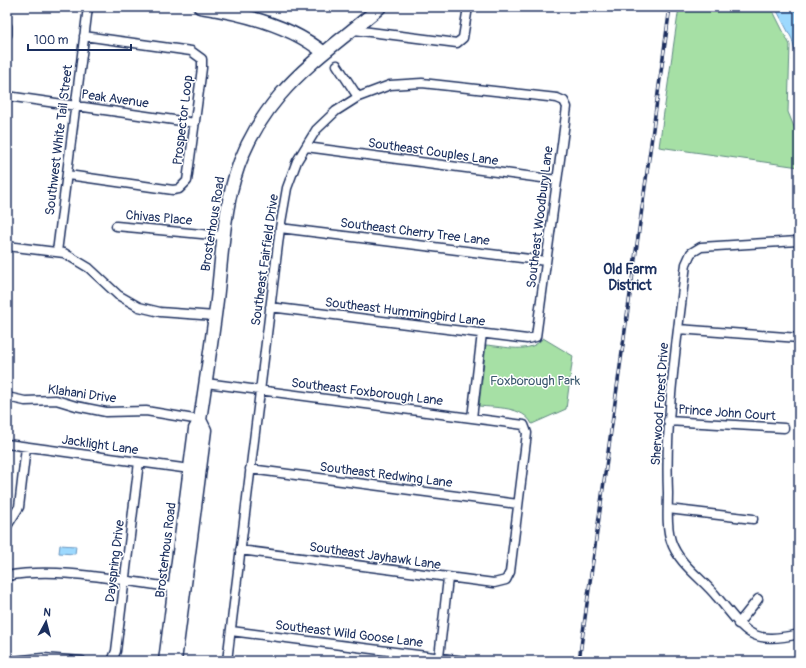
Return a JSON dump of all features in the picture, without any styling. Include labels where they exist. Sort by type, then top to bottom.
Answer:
[{"type":"street","name":"Southwest White Tail Street","points":[[57,252],[68,175],[75,106],[88,7]]},
{"type":"street","points":[[200,7],[220,8],[273,26],[311,43],[324,53]]},
{"type":"street","name":"Brosterhous Road","points":[[175,661],[179,588],[190,469],[195,429],[200,420],[206,383],[224,236],[235,174],[248,142],[281,94],[324,53],[354,30],[380,7]]},
{"type":"street","points":[[354,30],[457,42],[462,38],[468,7]]},
{"type":"street","points":[[7,26],[7,36]]},
{"type":"street","name":"Prospector Loop","points":[[68,175],[172,190],[179,189],[187,181],[202,63],[202,59],[191,50],[84,36]]},
{"type":"street","points":[[337,65],[358,97]]},
{"type":"street","name":"Southeast Fairfield Drive","points":[[227,661],[280,228],[287,188],[297,161],[316,130],[336,111],[358,97],[390,85],[422,83],[557,98],[564,101]]},
{"type":"street","name":"Peak Avenue","points":[[7,96],[195,123]]},
{"type":"street","name":"Southeast Woodbury Lane","points":[[536,337],[566,107],[564,101]]},
{"type":"street","name":"Southeast Couples Lane","points":[[306,147],[557,180]]},
{"type":"street","name":"Chivas Place","points":[[116,226],[224,236]]},
{"type":"street","name":"Southeast Cherry Tree Lane","points":[[280,228],[546,261]]},
{"type":"street","name":"Sherwood Forest Drive","points":[[798,241],[701,247],[692,253],[686,264],[668,421],[668,509],[671,541],[678,555],[717,596],[738,624],[748,632],[768,638],[782,638],[799,634]]},
{"type":"street","points":[[7,246],[64,253],[89,268],[118,295],[139,307],[160,312],[215,316]]},
{"type":"street","name":"Southeast Hummingbird Lane","points":[[270,307],[482,334],[528,339],[536,337]]},
{"type":"street","points":[[678,329],[799,338]]},
{"type":"street","points":[[472,418],[482,334]]},
{"type":"street","name":"Southeast Foxborough Lane","points":[[206,383],[524,424],[527,433],[518,504]]},
{"type":"street","name":"Klahani Drive","points":[[7,397],[25,401],[56,400],[106,412],[146,411],[200,420]]},
{"type":"street","name":"Brosterhous Road","points":[[165,661],[179,588],[205,430],[200,420]]},
{"type":"street","name":"Prince John Court","points":[[668,421],[784,428]]},
{"type":"street","name":"Jacklight Lane","points":[[7,444],[190,469]]},
{"type":"street","points":[[7,526],[19,507],[26,447]]},
{"type":"street","name":"Dayspring Drive","points":[[112,661],[116,651],[139,462]]},
{"type":"street","name":"Southeast Redwing Lane","points":[[250,469],[518,504]]},
{"type":"street","name":"Southeast Jayhawk Lane","points":[[240,550],[494,583],[506,580],[510,572],[518,504]]},
{"type":"street","points":[[668,509],[753,519]]},
{"type":"street","points":[[7,576],[40,572],[64,573],[179,588]]},
{"type":"street","points":[[439,657],[448,578]]},
{"type":"street","points":[[738,624],[758,599]]},
{"type":"street","name":"Southeast Wild Goose Lane","points":[[230,631],[465,661]]},
{"type":"street","points":[[12,661],[43,658],[82,661]]},
{"type":"green space","points":[[679,7],[771,7],[790,45],[788,112],[799,139],[799,167],[659,147]]},
{"type":"green space","name":"Foxborough Park","points":[[543,338],[573,356],[566,409],[532,424],[528,418],[516,411],[479,406],[486,345],[524,348],[538,343]]},
{"type":"water","points":[[775,7],[797,7],[799,10],[799,122],[796,56],[792,39]]},
{"type":"water","points":[[60,545],[76,546],[75,554],[59,553]]},
{"type":"railway","points":[[579,661],[670,7]]},
{"type":"district","name":"Old Farm District","points":[[630,278]]}]
